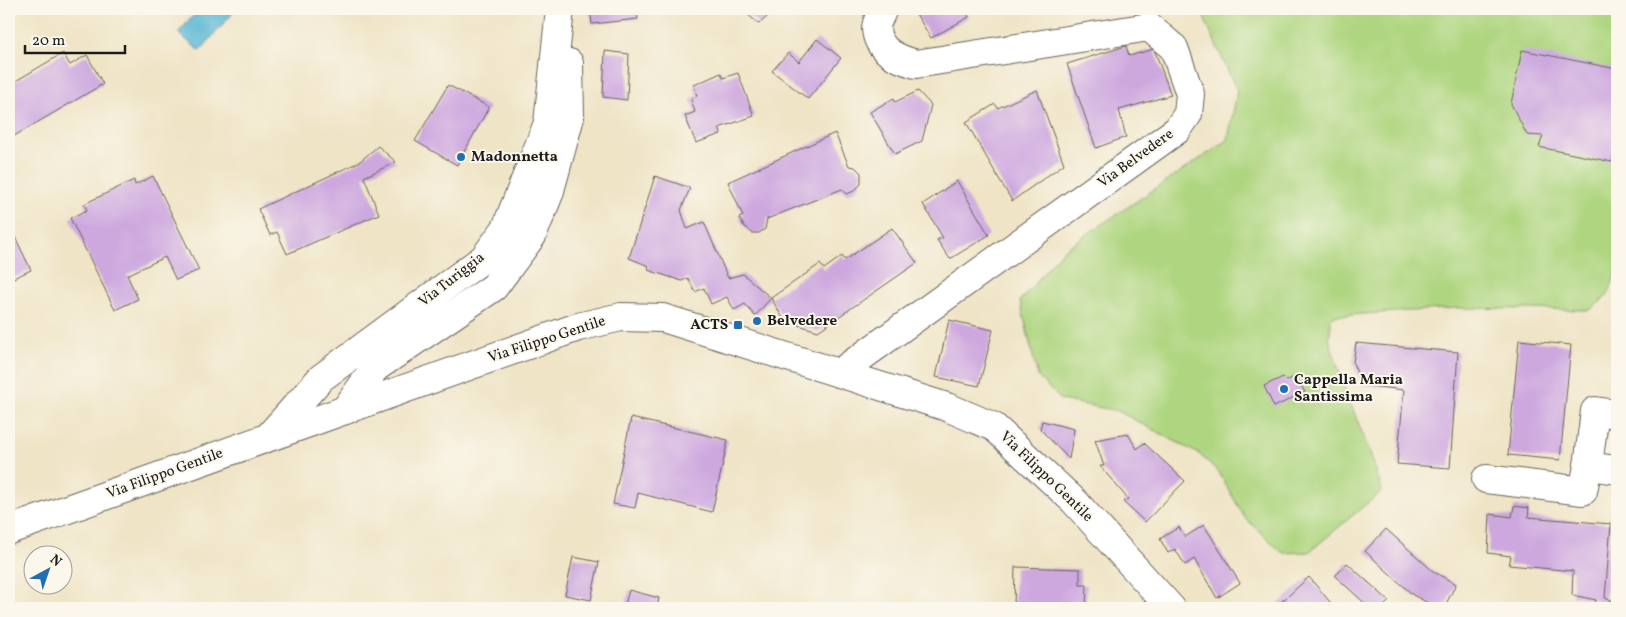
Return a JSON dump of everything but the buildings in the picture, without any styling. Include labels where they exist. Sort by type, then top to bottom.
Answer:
[{"type":"street","name":"Via Turiggia","points":[[345,410],[375,368],[494,287],[532,236],[549,194],[570,117],[571,77],[560,9]]},
{"type":"street","name":"Via Turiggia","points":[[268,438],[321,378],[484,258],[506,228],[548,123],[560,9]]},
{"type":"street","name":"Via Belvedere","points":[[840,373],[1177,130],[1188,114],[1190,94],[1174,48],[1149,27],[916,64],[895,58],[882,45],[876,28],[882,9]]},
{"type":"street","name":"Via Filippo Gentile","points":[[9,530],[578,326],[621,317],[663,318],[948,407],[994,427],[1074,501],[1171,608]]},
{"type":"street","points":[[1486,479],[1583,491],[1595,411],[1617,414]]},
{"type":"street","points":[[1588,466],[1617,470]]},
{"type":"green space","points":[[1200,9],[1617,9],[1617,270],[1608,295],[1590,310],[1458,308],[1332,316],[1329,339],[1344,387],[1371,455],[1382,491],[1309,552],[1283,553],[1245,518],[1218,471],[1199,454],[1118,411],[1061,400],[1038,377],[1020,301],[1062,251],[1228,140],[1237,91]]},
{"type":"water","points":[[199,9],[229,9],[233,13],[200,51],[178,33]]},
{"type":"place","name":"Madonnetta","points":[[461,157]]},
{"type":"place","name":"Belvedere","points":[[757,321]]},
{"type":"place","name":"ACTS","points":[[738,325]]},
{"type":"place","name":"Cappella Maria Santissima","points":[[1284,389]]}]
